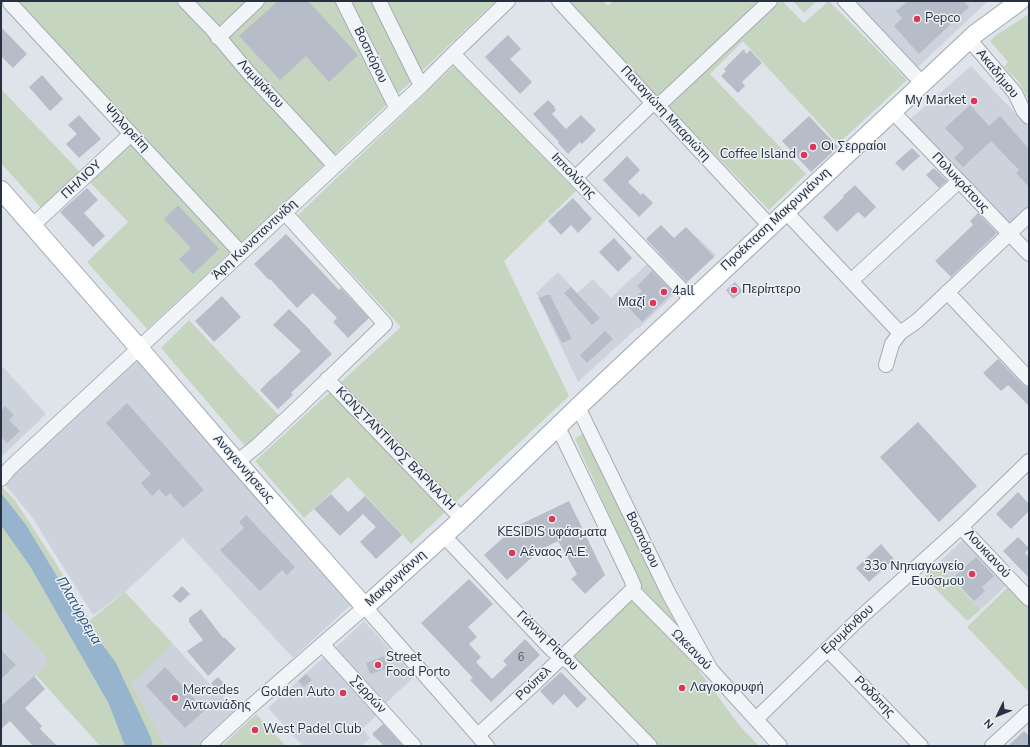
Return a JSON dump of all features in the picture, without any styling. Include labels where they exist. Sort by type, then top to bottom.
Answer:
[{"type":"main road","points":[[972,37],[1000,1]]},
{"type":"main road","points":[[972,37],[1020,1]]},
{"type":"main road","name":"Προέκταση Μακρυγιάννη","points":[[578,407],[972,37]]},
{"type":"main road","name":"Αναγεννήσεως","points":[[1,190],[365,607]]},
{"type":"main road","name":"Μακρυγιάννη","points":[[365,607],[444,536],[578,407]]},
{"type":"street","name":"Λαμψάκου","points":[[185,1],[335,166]]},
{"type":"street","points":[[218,38],[257,1]]},
{"type":"street","name":"Βοσπόρου","points":[[343,1],[397,109]]},
{"type":"street","points":[[379,1],[421,86]]},
{"type":"street","name":"Άρη Κωνσταντινίδη","points":[[2,478],[10,468],[397,109],[508,1]]},
{"type":"street","name":"Παναγιώτη Μπαριώτη","points":[[559,1],[770,226]]},
{"type":"street","points":[[575,178],[770,1]]},
{"type":"street","points":[[845,1],[922,83]]},
{"type":"street","name":"Ψηλορείτη","points":[[8,6],[131,134],[241,253]]},
{"type":"street","name":"Ακαδήμου","points":[[972,37],[1015,92],[1026,114]]},
{"type":"street","name":"Ιππολύτης","points":[[453,54],[692,300]]},
{"type":"street","name":"Πολυκράτους","points":[[892,111],[1008,234],[1029,254]]},
{"type":"street","name":"ΠΗΛΙΟΥ","points":[[32,226],[131,134]]},
{"type":"street","points":[[851,281],[959,181]]},
{"type":"street","points":[[786,212],[900,333]]},
{"type":"street","points":[[237,462],[257,446],[298,408],[385,324],[285,213]]},
{"type":"street","points":[[886,365],[892,344],[900,333],[917,321],[1029,215]]},
{"type":"street","points":[[947,292],[1029,379]]},
{"type":"street","name":"ΚΩΝΣΤΑΝΤΙΝΟΣ ΒΑΡΝΑΛΗ","points":[[327,379],[462,519]]},
{"type":"street","name":"Βοσπόρου","points":[[578,407],[669,594],[711,670]]},
{"type":"street","name":"Βοσπόρου","points":[[558,427],[632,585]]},
{"type":"street","name":"Ερυμάνθου","points":[[756,719],[861,617],[961,527],[1029,461]]},
{"type":"street","name":"Λουκιανού","points":[[961,527],[1029,599]]},
{"type":"street","name":"Γιάννη Ρίτσου","points":[[444,536],[552,650],[563,656],[650,746]]},
{"type":"street","name":"Ωκεανού","points":[[632,585],[780,746]]},
{"type":"street","name":"Ρούπελ","points":[[483,741],[534,684],[632,585]]},
{"type":"street","name":"Μακρυγιάννη","points":[[208,746],[249,708],[365,607]]},
{"type":"street","name":"Αναγεννήσεως","points":[[365,607],[483,741]]},
{"type":"street","name":"Σερρών","points":[[322,644],[414,746]]},
{"type":"street","name":"Ροδόπης","points":[[828,649],[921,746]]},
{"type":"street","points":[[992,746],[1029,712]]},
{"type":"shaded area","points":[[855,1],[988,1],[918,67]]},
{"type":"shaded area","points":[[971,66],[1029,128],[1029,207],[1010,225],[908,121]]},
{"type":"shaded area","points":[[686,227],[716,255],[639,328],[638,327],[578,382],[536,293],[558,272],[577,293],[593,279],[611,298]]},
{"type":"shaded area","points":[[139,359],[353,603],[293,658],[183,538],[125,592],[93,615],[32,517],[4,483],[75,416]]},
{"type":"shaded area","points":[[1,365],[46,414],[1,457]]},
{"type":"shaded area","name":"33ο Νηπιαγωγείο Ευόσμου","points":[[964,539],[1007,585],[980,610],[937,564]]},
{"type":"shaded area","points":[[1,609],[47,658],[48,664],[1,708]]},
{"type":"shaded area","points":[[364,621],[415,676],[384,705],[333,650]]},
{"type":"shaded area","points":[[173,644],[235,711],[198,746],[165,746],[132,684]]},
{"type":"shaded area","points":[[325,656],[378,714],[362,729],[370,738],[361,746],[303,746],[268,708]]},
{"type":"green space","points":[[21,1],[496,1],[272,214],[147,329],[87,262],[128,222],[88,180],[138,132],[19,4]]},
{"type":"green space","points":[[566,1],[603,1],[608,6],[613,1],[782,1],[804,23],[829,1],[907,80],[838,144],[743,41],[710,74],[806,174],[769,210],[660,98],[658,100]]},
{"type":"green space","points":[[793,1],[817,1],[804,13]]},
{"type":"green space","points":[[1029,14],[1029,101],[1018,81],[1004,67],[1008,62],[990,41],[996,35]]},
{"type":"green space","points":[[455,65],[576,191],[504,261],[569,396],[411,544],[348,477],[304,518],[255,461],[401,327],[298,215]]},
{"type":"green space","points":[[1,89],[80,172],[41,208],[1,163]]},
{"type":"green space","points":[[189,320],[280,417],[246,447],[161,348]]},
{"type":"green space","points":[[586,431],[700,672],[739,725],[759,746],[657,746],[572,656],[643,590],[575,439]]},
{"type":"green space","points":[[1,486],[14,499],[57,565],[77,601],[90,620],[125,592],[173,644],[132,684],[165,746],[100,746],[36,675],[47,664],[47,658],[1,609]]},
{"type":"green space","points":[[937,564],[980,610],[967,621],[924,577]]},
{"type":"green space","points":[[1009,586],[1029,606],[1029,692],[967,627]]},
{"type":"green space","name":"West Padel Club","points":[[256,714],[286,746],[222,746]]},
{"type":"water","points":[[1,493],[26,525],[79,613],[116,663],[151,738],[153,746],[125,746],[109,704],[30,566],[1,525]]},
{"type":"building","points":[[278,1],[308,1],[358,55],[329,82],[306,56],[280,80],[239,36]]},
{"type":"building","points":[[908,1],[964,1],[969,7],[919,54],[894,26],[902,18],[896,11]]},
{"type":"building","points":[[1,27],[27,54],[13,68],[1,56]]},
{"type":"building","points":[[508,35],[521,49],[510,59],[532,82],[520,94],[485,57]]},
{"type":"building","points":[[744,49],[746,54],[750,50],[762,63],[742,82],[745,86],[738,93],[721,76],[726,71],[724,69]]},
{"type":"building","points":[[42,75],[63,99],[50,111],[29,87]]},
{"type":"building","points":[[548,100],[556,110],[552,114],[566,129],[581,115],[596,130],[582,144],[580,142],[568,154],[533,114]]},
{"type":"building","points":[[970,105],[989,126],[1000,116],[1029,149],[1029,187],[1016,173],[1019,170],[991,141],[963,167],[954,158],[964,148],[945,128]]},
{"type":"building","points":[[79,115],[101,139],[79,158],[66,144],[77,134],[68,125]]},
{"type":"building","points":[[809,116],[838,147],[811,172],[782,141]]},
{"type":"building","points":[[912,148],[920,156],[903,171],[895,163]]},
{"type":"building","points":[[627,156],[640,170],[628,182],[641,195],[643,193],[653,203],[639,217],[603,180]]},
{"type":"building","points":[[934,168],[947,181],[939,188],[926,175]]},
{"type":"building","points":[[855,185],[876,207],[865,218],[858,212],[837,232],[823,217]]},
{"type":"building","points":[[87,188],[98,200],[84,213],[105,236],[93,247],[60,212]]},
{"type":"building","points":[[573,198],[592,219],[578,233],[571,225],[561,235],[548,221]]},
{"type":"building","points":[[178,205],[219,249],[193,274],[179,259],[191,248],[164,219]]},
{"type":"building","points":[[978,213],[997,233],[951,277],[935,261],[973,225],[970,221]]},
{"type":"building","points":[[661,225],[674,238],[686,227],[714,257],[687,282],[646,239]]},
{"type":"building","points":[[286,234],[339,290],[341,288],[369,318],[348,338],[333,322],[337,318],[313,293],[297,308],[254,264]]},
{"type":"building","points":[[614,238],[632,258],[618,272],[599,252]]},
{"type":"building","points":[[652,271],[673,292],[642,322],[628,307],[637,298],[635,297],[642,291],[637,286]]},
{"type":"building","name":"Περίπτερο","points":[[735,282],[743,291],[733,299],[726,290]]},
{"type":"building","points":[[571,287],[600,318],[592,325],[564,293]]},
{"type":"building","points":[[550,295],[572,339],[562,343],[539,298]]},
{"type":"building","points":[[222,296],[241,317],[214,342],[195,321]]},
{"type":"building","points":[[289,309],[332,354],[291,393],[293,395],[278,409],[260,390],[301,351],[273,325]]},
{"type":"building","points":[[605,331],[613,339],[587,363],[580,355]]},
{"type":"building","points":[[998,359],[1023,385],[1029,387],[1029,406],[1008,385],[1001,391],[983,373]]},
{"type":"building","points":[[127,403],[204,490],[183,508],[170,493],[166,497],[159,489],[152,496],[141,483],[151,474],[106,423]]},
{"type":"building","points":[[5,406],[14,415],[9,420],[20,431],[7,443],[1,437],[1,411]]},
{"type":"building","points":[[918,422],[977,486],[939,522],[880,457]]},
{"type":"building","points":[[1018,492],[1029,504],[1029,511],[1011,529],[996,514]]},
{"type":"building","points":[[331,494],[348,512],[365,496],[402,535],[376,559],[360,542],[376,527],[363,514],[340,536],[314,509]]},
{"type":"building","points":[[569,501],[605,575],[585,594],[571,579],[577,574],[558,541],[540,550],[507,580],[484,555],[515,527]]},
{"type":"building","points":[[246,515],[295,567],[287,575],[282,570],[260,591],[220,550],[244,528],[239,522]]},
{"type":"building","points":[[1018,537],[1029,548],[1025,553],[1029,557],[1029,578],[1003,551]]},
{"type":"building","points":[[881,544],[894,559],[869,582],[856,568]]},
{"type":"building","points":[[976,557],[994,576],[982,587],[985,591],[974,601],[953,578]]},
{"type":"building","points":[[469,579],[493,604],[468,627],[477,637],[469,644],[481,657],[476,662],[492,679],[507,665],[503,661],[525,639],[540,655],[491,702],[470,680],[473,678],[421,623]]},
{"type":"building","points":[[182,586],[190,594],[180,603],[172,596]]},
{"type":"building","points":[[201,609],[223,638],[224,637],[236,649],[208,676],[187,651],[203,640],[189,622],[189,618]]},
{"type":"building","points":[[1,650],[16,665],[1,679]]},
{"type":"building","points":[[384,656],[388,668],[370,674],[366,663]]},
{"type":"building","name":"Mercedes Αντωνιάδης","points":[[165,667],[205,710],[185,728],[146,686]]},
{"type":"building","points":[[561,672],[587,699],[577,708],[564,694],[553,705],[540,691]]},
{"type":"building","points":[[306,674],[312,680],[304,687],[298,681]]},
{"type":"building","points":[[34,676],[45,689],[25,708],[42,726],[40,729],[57,746],[33,746],[10,721],[1,729],[1,706]]},
{"type":"building","points":[[218,677],[231,691],[223,697],[211,683]]},
{"type":"building","points":[[383,724],[403,746],[384,746],[372,734]]},
{"type":"building","points":[[1024,731],[1029,736],[1029,746],[1008,746]]},
{"type":"place","name":"Pepco","points":[[917,19]]},
{"type":"place","name":"Μy Μarket","points":[[974,101]]},
{"type":"place","name":"Οι Σερραίοι","points":[[813,147]]},
{"type":"place","name":"Coffee Island","points":[[804,155]]},
{"type":"place","name":"Περίπτερο","points":[[734,290]]},
{"type":"place","name":"4all","points":[[664,292]]},
{"type":"place","name":"Μαζί","points":[[653,303]]},
{"type":"place","name":"KESIDIS υφάσματα","points":[[552,519]]},
{"type":"place","name":"Αέναος Α.Ε.","points":[[512,553]]},
{"type":"place","name":"33ο Νηπιαγωγείο Ευόσμου","points":[[972,574]]},
{"type":"place","name":"Street Food Porto","points":[[378,665]]},
{"type":"place","name":"Λαγοκορυφή","points":[[682,688]]},
{"type":"place","name":"Golden Auto","points":[[343,693]]},
{"type":"place","name":"Mercedes Αντωνιάδης","points":[[175,698]]},
{"type":"place","name":"West Padel Club","points":[[255,730]]},
{"type":"water label","name":"Πλατύρρεμα","points":[[78,611]]}]
